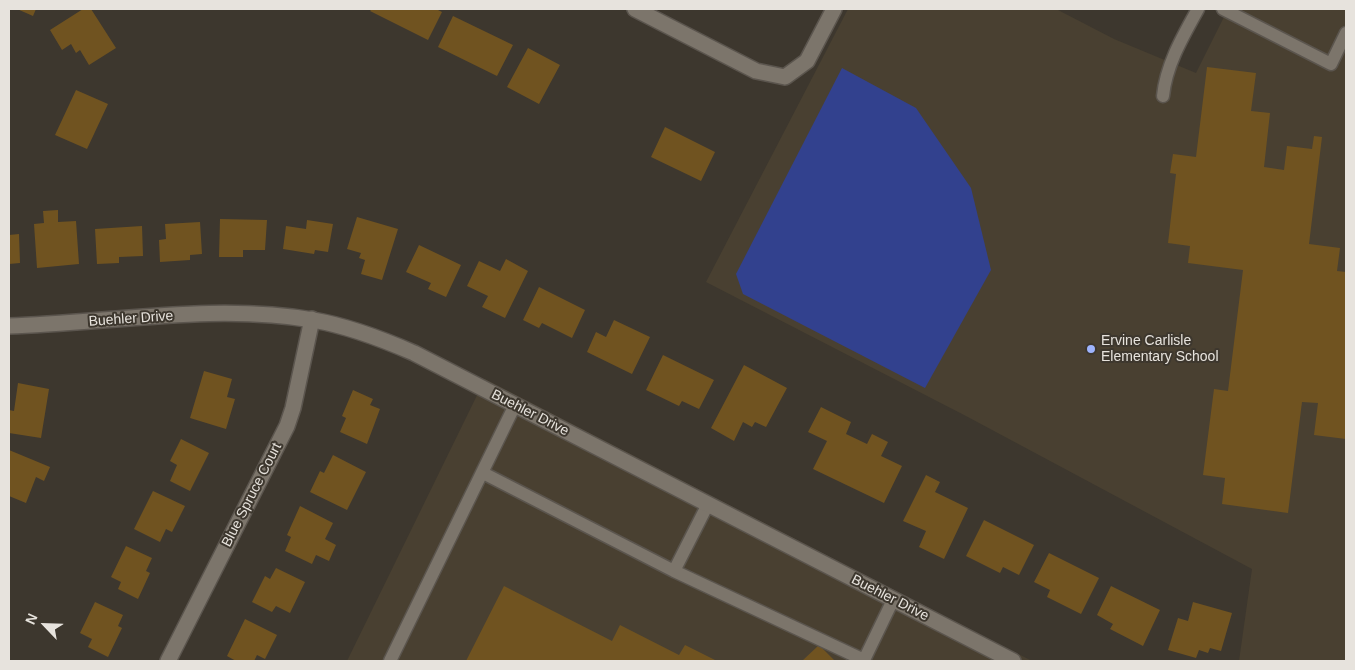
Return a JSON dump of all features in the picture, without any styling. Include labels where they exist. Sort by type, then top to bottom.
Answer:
[{"type":"street","points":[[635,9],[756,71],[785,77],[807,61],[834,9]]},
{"type":"street","name":"Buehler Drive","points":[[9,326],[218,314],[267,314],[312,320],[360,332],[396,345],[1013,661]]},
{"type":"street","name":"Blue Spruce Court","points":[[168,661],[287,426],[293,408],[312,320]]},
{"type":"lane","points":[[1162,96],[1178,46],[1198,9]]},
{"type":"lane","points":[[1223,9],[1330,64],[1346,33]]},
{"type":"lane","points":[[390,661],[515,405]]},
{"type":"lane","points":[[483,473],[674,571],[864,661],[893,600]]},
{"type":"lane","points":[[674,571],[708,504]]},
{"type":"shaded area","name":"Ervine Carlisle Elementary School","points":[[848,9],[1056,9],[1114,39],[1196,73],[1228,9],[1346,9],[1346,661],[1239,661],[1252,569],[966,416],[706,282]]},
{"type":"shaded area","points":[[842,68],[916,108],[971,188],[991,270],[925,388],[743,294],[736,274]]},
{"type":"shaded area","points":[[485,379],[1032,661],[347,661]]},
{"type":"building","points":[[17,9],[36,9],[33,16]]},
{"type":"building","points":[[83,9],[91,9],[116,48],[89,65],[80,50],[76,53],[71,44],[62,50],[50,30]]},
{"type":"building","points":[[372,9],[436,9],[442,12],[428,40],[370,11]]},
{"type":"building","points":[[453,16],[513,45],[497,76],[438,47]]},
{"type":"building","points":[[528,48],[560,65],[539,104],[507,87]]},
{"type":"building","points":[[1207,67],[1256,73],[1251,111],[1270,113],[1264,167],[1284,170],[1287,146],[1312,149],[1314,136],[1322,137],[1309,244],[1340,248],[1337,271],[1346,272],[1346,439],[1314,435],[1318,403],[1302,402],[1288,513],[1222,504],[1225,478],[1203,475],[1214,389],[1228,391],[1243,270],[1188,263],[1190,246],[1168,243],[1176,174],[1170,173],[1173,154],[1196,157]]},
{"type":"building","points":[[76,90],[108,104],[87,149],[55,135]]},
{"type":"building","points":[[665,127],[715,152],[701,181],[651,157]]},
{"type":"building","points":[[58,210],[58,222],[76,221],[79,264],[37,268],[34,224],[44,223],[43,211]]},
{"type":"building","points":[[357,217],[398,229],[382,280],[361,274],[365,260],[359,258],[361,253],[347,249]]},
{"type":"building","points":[[220,219],[267,220],[265,250],[243,250],[243,257],[219,257]]},
{"type":"building","points":[[307,220],[333,224],[328,252],[315,250],[314,254],[283,249],[286,226],[306,229]]},
{"type":"building","points":[[200,222],[202,254],[190,255],[190,260],[160,262],[159,240],[166,239],[165,224]]},
{"type":"building","points":[[142,226],[143,256],[119,257],[119,263],[97,264],[95,229]]},
{"type":"building","points":[[19,234],[20,263],[9,264],[9,235]]},
{"type":"building","points":[[419,245],[461,265],[446,297],[428,289],[431,283],[406,272]]},
{"type":"building","points":[[506,259],[528,271],[505,318],[482,307],[488,296],[467,286],[479,261],[500,271]]},
{"type":"building","points":[[539,287],[585,310],[572,338],[542,323],[539,328],[523,320]]},
{"type":"building","points":[[614,320],[650,337],[632,374],[587,352],[596,332],[606,337]]},
{"type":"building","points":[[663,355],[714,380],[699,409],[682,401],[679,406],[646,390]]},
{"type":"building","points":[[744,365],[787,388],[766,427],[755,422],[752,427],[743,422],[734,441],[711,428]]},
{"type":"building","points":[[204,371],[232,379],[227,397],[235,399],[226,429],[190,418]]},
{"type":"building","points":[[18,383],[49,389],[41,438],[9,433],[9,410],[14,411]]},
{"type":"building","points":[[353,390],[373,399],[370,405],[380,409],[367,444],[340,432],[346,418],[342,416]]},
{"type":"building","points":[[821,407],[851,422],[846,434],[867,444],[872,434],[888,442],[881,456],[902,466],[884,503],[813,469],[827,441],[808,432]]},
{"type":"building","points":[[181,439],[209,453],[190,491],[170,481],[177,465],[170,461]]},
{"type":"building","points":[[9,450],[50,467],[44,481],[36,477],[26,503],[9,496]]},
{"type":"building","points":[[333,455],[366,472],[347,510],[310,492],[320,471],[324,473]]},
{"type":"building","points":[[926,475],[940,482],[935,492],[968,508],[944,559],[919,547],[926,531],[903,521]]},
{"type":"building","points":[[153,491],[185,506],[172,532],[166,529],[160,542],[134,529]]},
{"type":"building","points":[[300,506],[333,523],[325,539],[336,545],[329,561],[316,555],[312,564],[285,551],[291,537],[287,535]]},
{"type":"building","points":[[984,520],[1034,545],[1019,575],[1003,567],[1000,573],[966,556]]},
{"type":"building","points":[[126,546],[152,558],[146,571],[150,573],[138,599],[118,589],[121,582],[111,577]]},
{"type":"building","points":[[1049,553],[1099,578],[1081,614],[1047,597],[1050,590],[1034,582]]},
{"type":"building","points":[[276,568],[305,582],[290,613],[276,606],[272,612],[252,602],[265,576],[270,579]]},
{"type":"building","points":[[504,586],[612,641],[620,625],[679,655],[685,645],[717,661],[466,661]]},
{"type":"building","points":[[1111,586],[1160,610],[1143,646],[1110,629],[1113,624],[1097,615]]},
{"type":"building","points":[[95,602],[123,615],[118,626],[122,628],[108,657],[88,647],[92,639],[80,633]]},
{"type":"building","points":[[1193,602],[1232,613],[1221,651],[1210,648],[1208,653],[1199,650],[1196,658],[1168,650],[1178,618],[1188,621]]},
{"type":"building","points":[[245,619],[277,635],[265,659],[257,655],[254,661],[236,661],[227,656]]},
{"type":"building","points":[[819,645],[835,661],[802,661]]},
{"type":"place","name":"Ervine Carlisle Elementary School","points":[[1091,349]]}]
